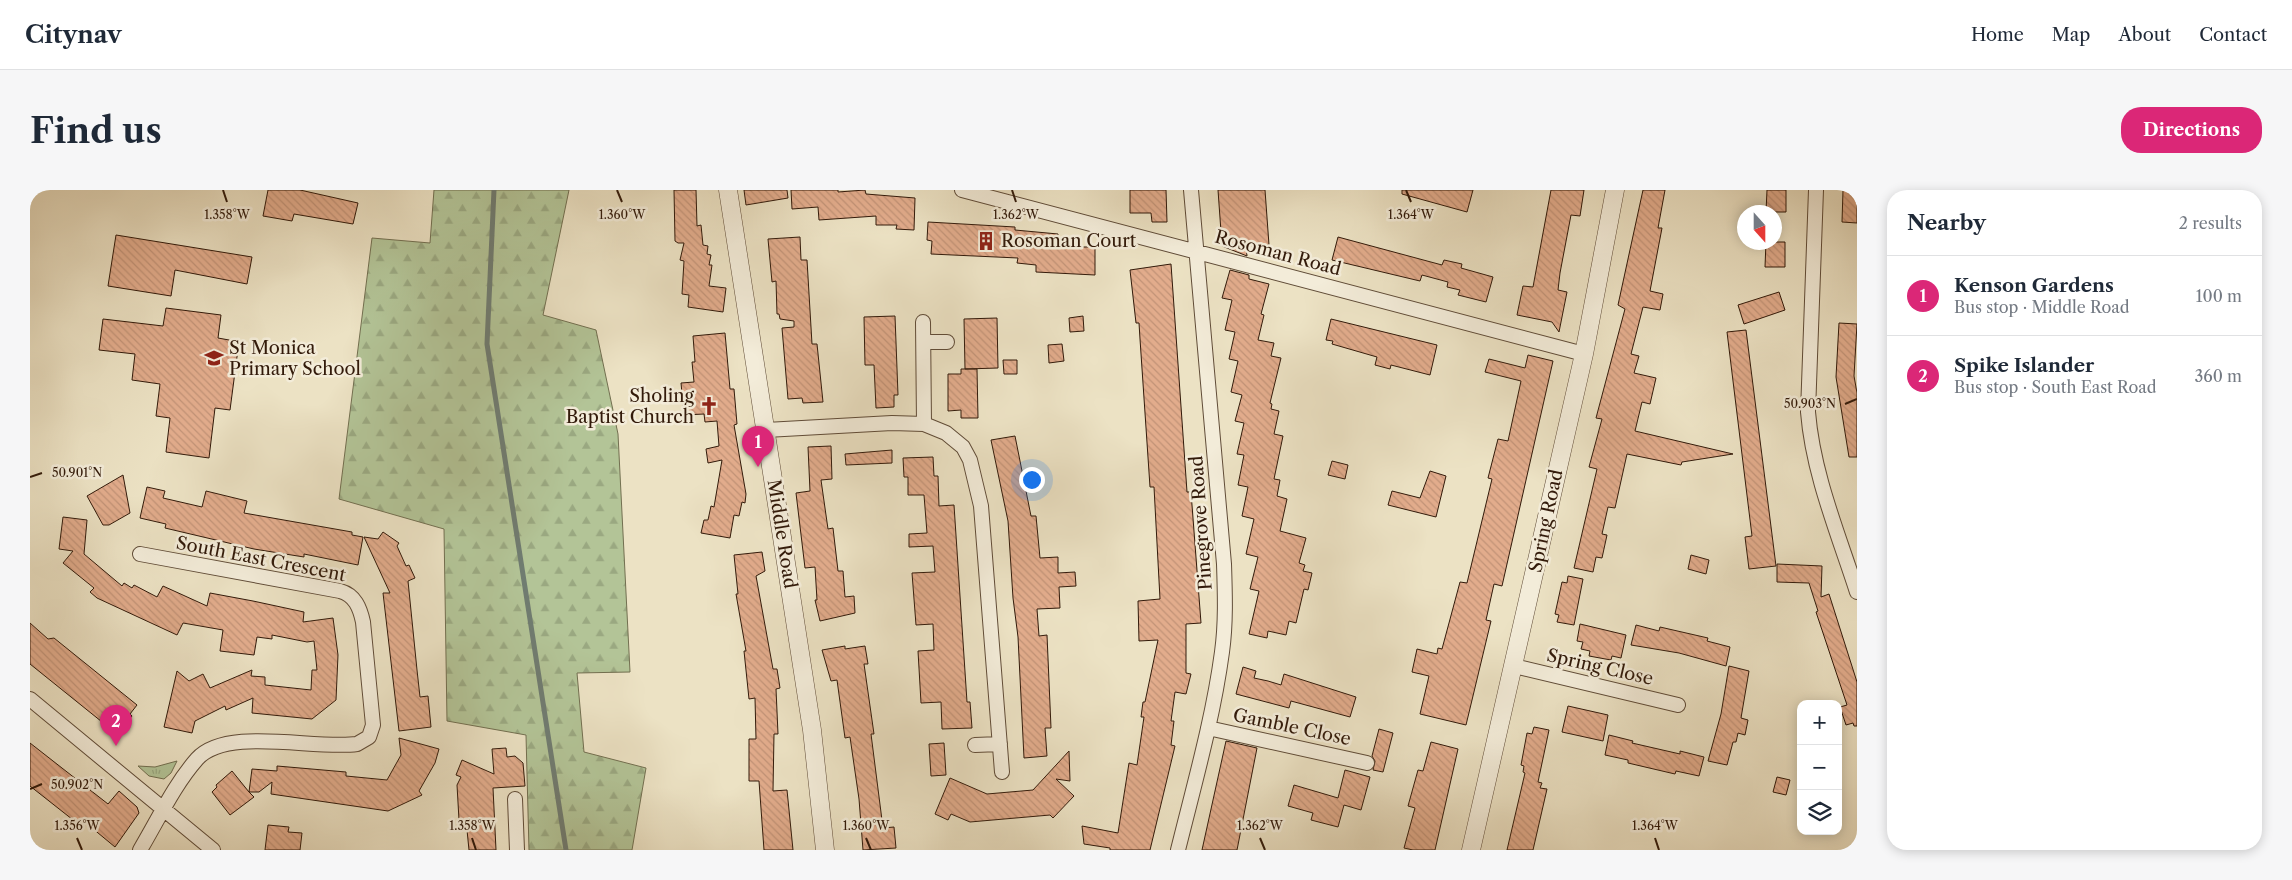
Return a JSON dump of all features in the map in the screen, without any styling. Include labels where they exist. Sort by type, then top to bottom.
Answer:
[{"type":"street","name":"Middle Road","points":[[728,190],[812,730],[825,850]]},
{"type":"street","name":"Rosoman Road","points":[[962,190],[1584,354]]},
{"type":"street","name":"Pinegrove Road","points":[[1178,850],[1208,728],[1222,652],[1225,615],[1224,564],[1191,190]]},
{"type":"street","name":"Spring Road","points":[[1471,850],[1584,354],[1615,190]]},
{"type":"street","points":[[1816,190],[1808,412],[1810,441],[1817,469],[1857,592]]},
{"type":"street","points":[[923,322],[924,424]]},
{"type":"street","points":[[924,342],[947,342]]},
{"type":"street","points":[[766,430],[892,423],[924,424],[946,433],[958,442],[970,460],[976,481],[984,538],[1002,772]]},
{"type":"street","name":"South East Crescent","points":[[140,554],[345,592],[357,603],[363,622],[373,725],[371,733],[366,740],[352,745],[237,742],[218,745],[203,753],[192,766],[140,850]]},
{"type":"street","name":"Spring Close","points":[[1514,666],[1678,705]]},
{"type":"street","points":[[30,699],[213,850]]},
{"type":"street","name":"Gamble Close","points":[[1208,728],[1367,763]]},
{"type":"street","points":[[975,745],[1000,744]]},
{"type":"street","points":[[515,799],[517,850]]},
{"type":"green space","points":[[434,190],[569,190],[543,315],[596,330],[618,434],[630,672],[577,673],[584,752],[646,768],[632,850],[529,850],[526,735],[447,721],[444,529],[339,499],[372,238],[430,243]]},
{"type":"green space","points":[[177,761],[171,773],[164,779],[149,776],[138,766],[155,767]]},
{"type":"building","points":[[268,190],[300,190],[358,203],[353,224],[294,214],[292,221],[263,216]]},
{"type":"building","points":[[674,190],[696,190],[697,226],[701,225],[703,245],[708,246],[707,254],[711,255],[709,265],[712,265],[709,286],[726,288],[723,312],[688,307],[689,295],[682,294],[684,261],[680,260],[684,243],[675,241]]},
{"type":"building","points":[[744,190],[787,190],[788,198],[746,205]]},
{"type":"building","points":[[791,190],[838,190],[838,192],[865,190],[866,194],[915,198],[914,230],[896,229],[897,225],[876,225],[876,216],[819,220],[818,207],[792,209]]},
{"type":"building","points":[[1130,190],[1166,190],[1167,222],[1152,222],[1151,213],[1130,213]]},
{"type":"building","points":[[1218,190],[1265,190],[1269,245],[1246,246],[1247,256],[1222,246]]},
{"type":"building","points":[[1402,190],[1473,190],[1467,212],[1402,194]]},
{"type":"building","points":[[1551,190],[1584,190],[1580,216],[1571,215],[1560,273],[1558,290],[1567,292],[1559,332],[1552,322],[1517,315],[1523,286],[1533,287]]},
{"type":"building","points":[[1643,190],[1665,190],[1658,228],[1662,228],[1650,291],[1663,294],[1660,310],[1643,307],[1631,354],[1639,356],[1634,373],[1656,378],[1650,404],[1642,402],[1635,431],[1733,454],[1682,462],[1681,465],[1627,454],[1615,508],[1608,507],[1602,534],[1607,535],[1602,558],[1596,557],[1593,572],[1574,568],[1597,469],[1589,467],[1602,419],[1596,418],[1625,309],[1618,305]]},
{"type":"building","points":[[1767,190],[1786,190],[1786,212],[1782,212],[1782,205],[1766,205]]},
{"type":"building","points":[[1843,190],[1857,190],[1857,223],[1842,222]]},
{"type":"building","points":[[928,222],[1015,227],[1015,230],[1058,234],[1057,247],[1095,247],[1095,275],[1036,272],[1036,265],[1017,263],[1018,258],[931,254],[932,241],[927,240]]},
{"type":"building","points":[[116,235],[252,257],[247,284],[175,270],[171,296],[108,286]]},
{"type":"building","points":[[800,237],[801,260],[807,260],[812,344],[817,344],[823,402],[803,403],[802,398],[788,399],[782,328],[794,327],[794,321],[780,319],[779,314],[777,314],[776,281],[772,282],[768,239]]},
{"type":"building","points":[[1338,237],[1442,265],[1444,260],[1462,264],[1461,268],[1493,277],[1486,302],[1458,295],[1460,290],[1447,287],[1448,282],[1422,275],[1420,281],[1332,260]]},
{"type":"building","points":[[1782,242],[1785,242],[1785,267],[1765,267],[1766,250],[1782,250]]},
{"type":"building","points":[[1171,264],[1187,492],[1191,492],[1201,623],[1186,624],[1186,673],[1191,674],[1186,694],[1175,692],[1171,721],[1174,721],[1171,745],[1175,746],[1150,850],[1110,850],[1110,848],[1084,844],[1082,826],[1118,833],[1129,763],[1137,765],[1144,717],[1141,717],[1143,702],[1145,702],[1158,640],[1139,641],[1138,601],[1160,599],[1154,487],[1150,487],[1139,323],[1136,323],[1130,270]]},
{"type":"building","points":[[1230,270],[1249,275],[1249,279],[1269,284],[1261,314],[1264,315],[1258,340],[1274,343],[1271,356],[1281,358],[1270,403],[1272,404],[1271,409],[1279,411],[1274,434],[1283,436],[1274,479],[1280,480],[1277,496],[1287,499],[1280,531],[1306,538],[1299,563],[1305,565],[1303,571],[1312,573],[1308,590],[1304,589],[1296,623],[1289,621],[1286,635],[1268,631],[1267,638],[1249,634],[1259,591],[1250,589],[1258,557],[1246,554],[1254,519],[1242,516],[1248,487],[1238,485],[1244,455],[1237,454],[1244,423],[1235,421],[1242,395],[1231,392],[1238,361],[1229,359],[1235,332],[1225,330],[1232,300],[1222,298]]},
{"type":"building","points":[[1779,292],[1785,310],[1744,324],[1738,305]]},
{"type":"building","points":[[166,308],[221,315],[218,338],[235,343],[238,349],[230,410],[215,408],[209,458],[166,452],[170,418],[156,416],[160,384],[132,380],[135,354],[99,350],[103,319],[163,326]]},
{"type":"building","points":[[895,316],[898,395],[894,395],[894,407],[876,408],[874,365],[865,365],[864,317]]},
{"type":"building","points":[[1083,316],[1084,331],[1070,332],[1069,318]]},
{"type":"building","points":[[997,318],[998,368],[965,369],[964,319]]},
{"type":"building","points":[[1331,319],[1437,345],[1430,375],[1391,365],[1390,369],[1375,365],[1377,357],[1332,344],[1333,341],[1326,340]]},
{"type":"building","points":[[1839,323],[1857,324],[1854,376],[1857,393],[1857,457],[1849,457],[1836,377]]},
{"type":"building","points":[[1746,330],[1776,566],[1749,569],[1745,537],[1752,536],[1727,332]]},
{"type":"building","points":[[725,333],[730,389],[734,389],[737,424],[734,425],[746,494],[745,503],[742,502],[739,516],[734,515],[730,538],[701,533],[704,520],[708,520],[711,506],[714,507],[722,460],[708,463],[706,449],[719,446],[717,421],[705,422],[704,414],[684,415],[681,383],[694,382],[692,362],[695,362],[693,336]]},
{"type":"building","points":[[1062,344],[1064,361],[1049,363],[1048,345]]},
{"type":"building","points":[[1528,355],[1553,361],[1502,586],[1494,584],[1486,620],[1491,621],[1466,725],[1420,714],[1429,676],[1412,672],[1417,649],[1437,654],[1438,648],[1442,649],[1460,582],[1467,583],[1492,479],[1488,478],[1498,439],[1508,441],[1521,381],[1485,372],[1489,359],[1525,368]]},
{"type":"building","points":[[1003,360],[1017,360],[1017,374],[1004,374]]},
{"type":"building","points":[[961,369],[977,369],[978,418],[961,418],[961,410],[948,411],[948,374],[961,374]]},
{"type":"building","points":[[1015,436],[1031,516],[1036,516],[1040,558],[1058,557],[1058,573],[1075,572],[1076,586],[1059,587],[1060,608],[1037,609],[1039,636],[1047,635],[1051,728],[1045,728],[1047,756],[1024,758],[1018,637],[1013,598],[1008,521],[991,440]]},
{"type":"building","points":[[831,446],[832,479],[821,480],[828,529],[833,528],[838,571],[843,571],[845,597],[854,596],[855,613],[820,621],[815,600],[817,600],[815,567],[805,568],[796,493],[810,491],[808,447]]},
{"type":"building","points":[[892,450],[892,463],[846,465],[845,454]]},
{"type":"building","points":[[933,457],[934,476],[938,476],[939,506],[954,505],[967,702],[970,702],[972,728],[942,729],[941,702],[921,703],[918,651],[934,650],[933,624],[916,625],[912,573],[935,572],[933,546],[909,547],[909,534],[927,533],[924,495],[908,495],[908,477],[904,477],[903,458]]},
{"type":"building","points":[[1332,461],[1348,465],[1345,479],[1328,475]]},
{"type":"building","points":[[1430,471],[1446,476],[1436,517],[1388,505],[1392,491],[1420,498]]},
{"type":"building","points":[[123,475],[130,513],[109,525],[103,525],[87,496]]},
{"type":"building","points":[[147,487],[165,491],[163,498],[202,507],[206,491],[247,501],[244,513],[352,532],[352,535],[363,537],[358,565],[304,554],[304,557],[254,549],[165,528],[166,524],[140,518]]},
{"type":"building","points":[[63,517],[87,520],[84,554],[122,586],[124,583],[132,588],[134,585],[157,597],[163,586],[207,606],[210,593],[253,601],[304,612],[303,622],[333,618],[338,655],[336,700],[312,719],[252,713],[253,698],[226,710],[225,706],[195,721],[192,733],[164,727],[177,671],[189,681],[203,674],[210,688],[252,670],[251,676],[265,677],[265,685],[311,690],[312,670],[317,670],[314,641],[307,642],[272,635],[272,639],[257,637],[254,655],[220,651],[223,630],[183,623],[177,635],[97,598],[90,592],[94,588],[63,563],[73,551],[59,549]]},
{"type":"building","points":[[383,532],[399,543],[397,546],[406,566],[409,565],[415,578],[408,581],[417,670],[420,697],[428,696],[431,727],[399,731],[383,593],[390,593],[364,537],[378,539]]},
{"type":"building","points":[[762,552],[765,571],[756,576],[773,669],[777,669],[780,688],[776,689],[778,734],[774,734],[773,791],[787,790],[793,850],[764,850],[759,781],[749,781],[749,739],[756,739],[755,698],[749,699],[744,651],[746,651],[736,594],[738,594],[734,555]]},
{"type":"building","points":[[1691,555],[1709,560],[1706,574],[1688,569]]},
{"type":"building","points":[[1777,564],[1822,566],[1821,597],[1829,594],[1857,682],[1857,726],[1854,726],[1853,723],[1846,725],[1842,706],[1847,705],[1816,612],[1818,611],[1809,583],[1777,582]]},
{"type":"building","points":[[1568,576],[1583,579],[1574,625],[1557,622],[1559,615],[1555,614],[1562,582],[1567,583]]},
{"type":"building","points":[[30,623],[48,639],[54,638],[137,705],[130,714],[132,716],[117,734],[30,664]]},
{"type":"building","points":[[1580,624],[1626,635],[1621,658],[1612,656],[1611,660],[1589,656],[1590,651],[1581,649],[1583,642],[1577,641]]},
{"type":"building","points":[[1636,625],[1659,631],[1660,627],[1708,638],[1707,641],[1730,647],[1726,666],[1679,653],[1631,645]]},
{"type":"building","points":[[845,646],[845,649],[865,646],[868,664],[864,664],[874,734],[871,734],[883,828],[894,827],[896,848],[863,850],[859,799],[850,737],[845,738],[837,680],[831,681],[822,650]]},
{"type":"building","points":[[1729,666],[1749,671],[1741,718],[1748,720],[1745,735],[1738,733],[1736,742],[1733,742],[1727,765],[1708,761],[1721,714]]},
{"type":"building","points":[[1243,667],[1256,671],[1254,678],[1281,685],[1284,674],[1356,697],[1350,717],[1291,701],[1289,708],[1236,694]]},
{"type":"building","points":[[1568,706],[1608,715],[1603,741],[1562,732]]},
{"type":"building","points":[[1534,727],[1549,730],[1538,782],[1542,783],[1540,788],[1547,789],[1533,850],[1507,850],[1525,773],[1523,772],[1524,766],[1521,765],[1527,733],[1532,734]]},
{"type":"building","points":[[1379,729],[1393,733],[1383,772],[1373,770],[1375,761],[1372,756]]},
{"type":"building","points":[[1609,735],[1633,741],[1632,743],[1680,754],[1680,751],[1704,757],[1699,776],[1676,771],[1675,774],[1628,763],[1628,760],[1605,755]]},
{"type":"building","points":[[399,738],[439,749],[435,763],[419,791],[422,795],[388,811],[271,794],[272,782],[259,792],[249,792],[252,769],[277,771],[277,766],[346,772],[346,776],[387,780],[401,755]]},
{"type":"building","points":[[1226,741],[1257,748],[1237,850],[1202,850]]},
{"type":"building","points":[[1431,742],[1458,749],[1435,850],[1413,850],[1404,848],[1415,808],[1408,806],[1418,770],[1423,771]]},
{"type":"building","points":[[30,743],[108,804],[119,791],[137,807],[139,813],[115,847],[86,823],[82,827],[30,786]]},
{"type":"building","points":[[944,743],[946,775],[931,776],[929,744]]},
{"type":"building","points":[[506,748],[507,757],[515,756],[523,763],[525,786],[493,788],[496,850],[469,850],[466,820],[459,820],[457,785],[461,777],[456,775],[462,760],[494,774],[492,749]]},
{"type":"building","points":[[1069,751],[1070,781],[1056,779],[1074,796],[1053,818],[1050,815],[970,822],[951,814],[948,820],[935,814],[950,778],[987,794],[1033,790]]},
{"type":"building","points":[[1345,770],[1370,777],[1361,810],[1344,805],[1338,827],[1311,820],[1313,813],[1288,806],[1294,785],[1338,798]]},
{"type":"building","points":[[232,771],[254,797],[230,815],[212,792],[217,787],[216,785]]},
{"type":"building","points":[[1777,777],[1790,780],[1786,795],[1773,792]]},
{"type":"building","points":[[268,825],[289,827],[288,832],[302,833],[300,850],[265,850]]},
{"type":"waterway","points":[[494,190],[487,344],[566,850]]},
{"type":"place","name":"Rosoman Court","points":[[986,241]]},
{"type":"place","name":"St Monica Primary School","points":[[214,358]]},
{"type":"place","name":"Sholing Baptist Church","points":[[709,406]]},
{"type":"place","name":"Kenson Gardens","points":[[758,467]]},
{"type":"place","name":"Spike Islander","points":[[116,746]]}]
